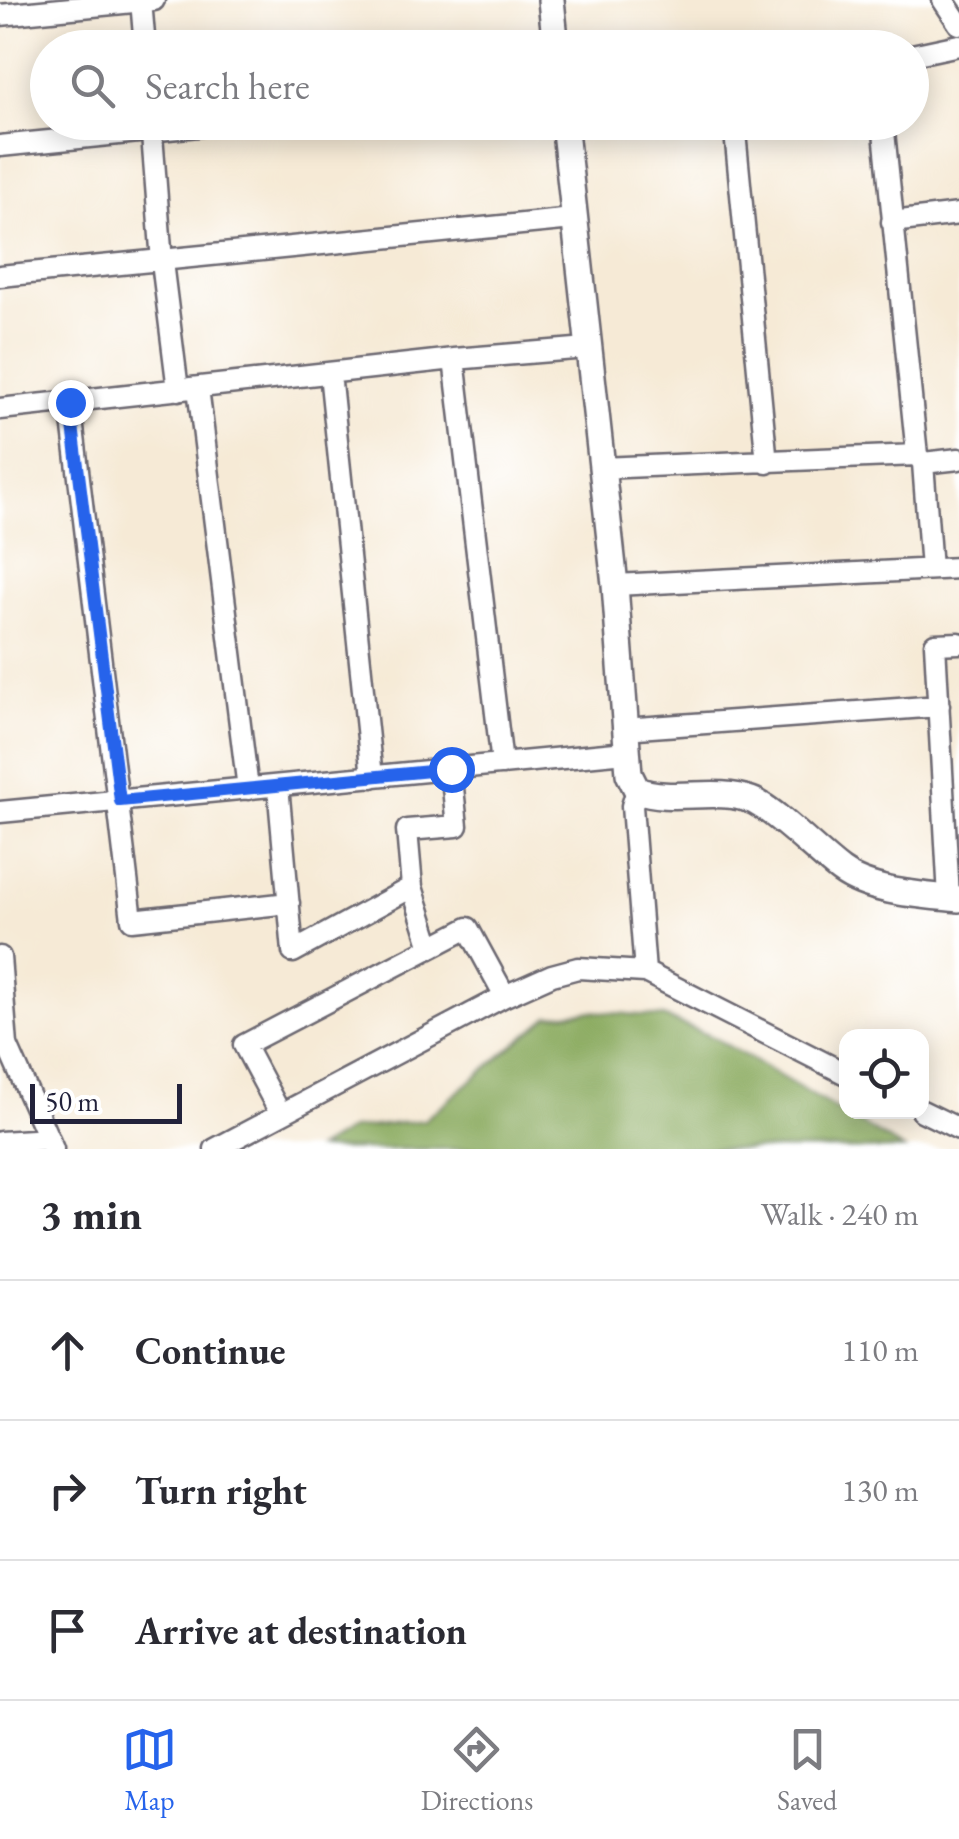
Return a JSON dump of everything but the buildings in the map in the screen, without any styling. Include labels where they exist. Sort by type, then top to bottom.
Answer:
[{"type":"street","points":[[0,14],[154,0]]},
{"type":"street","points":[[551,0],[554,30]]},
{"type":"street","points":[[943,0],[959,24]]},
{"type":"street","points":[[141,1],[143,30]]},
{"type":"street","points":[[929,52],[959,46]]},
{"type":"street","points":[[0,146],[48,140]]},
{"type":"street","points":[[153,140],[162,262],[188,389],[248,789]]},
{"type":"street","points":[[566,140],[615,585],[628,774],[637,790],[651,795],[706,792],[754,800],[845,874],[920,897],[954,898],[936,644],[959,643]]},
{"type":"street","points":[[736,140],[767,464]]},
{"type":"street","points":[[885,140],[931,569]]},
{"type":"street","points":[[892,222],[959,214]]},
{"type":"street","points":[[0,276],[574,219]]},
{"type":"street","points":[[0,409],[587,348]]},
{"type":"street","points":[[454,359],[502,764]]},
{"type":"street","points":[[330,373],[372,777]]},
{"type":"street","points":[[70,402],[132,920],[289,903]]},
{"type":"street","points":[[600,468],[959,459]]},
{"type":"street","points":[[615,585],[959,568]]},
{"type":"street","points":[[0,812],[502,764],[625,741],[939,706]]},
{"type":"street","points":[[431,947],[412,888],[406,830],[457,826],[451,769]]},
{"type":"street","points":[[278,786],[293,952],[412,888]]},
{"type":"street","points":[[637,790],[632,806],[645,972]]},
{"type":"street","points":[[280,1113],[244,1045],[431,947],[468,928],[505,996]]},
{"type":"street","points":[[0,957],[8,1045],[51,1144],[0,1142]]},
{"type":"street","points":[[215,1149],[505,996],[578,968],[645,972],[839,1070]]},
{"type":"street","points":[[929,1115],[959,1130]]},
{"type":"green space","points":[[592,1011],[663,1017],[713,1037],[839,1111],[839,1119],[853,1119],[904,1149],[317,1149],[351,1129],[424,1120],[549,1016]]},
{"type":"route","points":[[70,402],[120,801],[451,769]]}]
